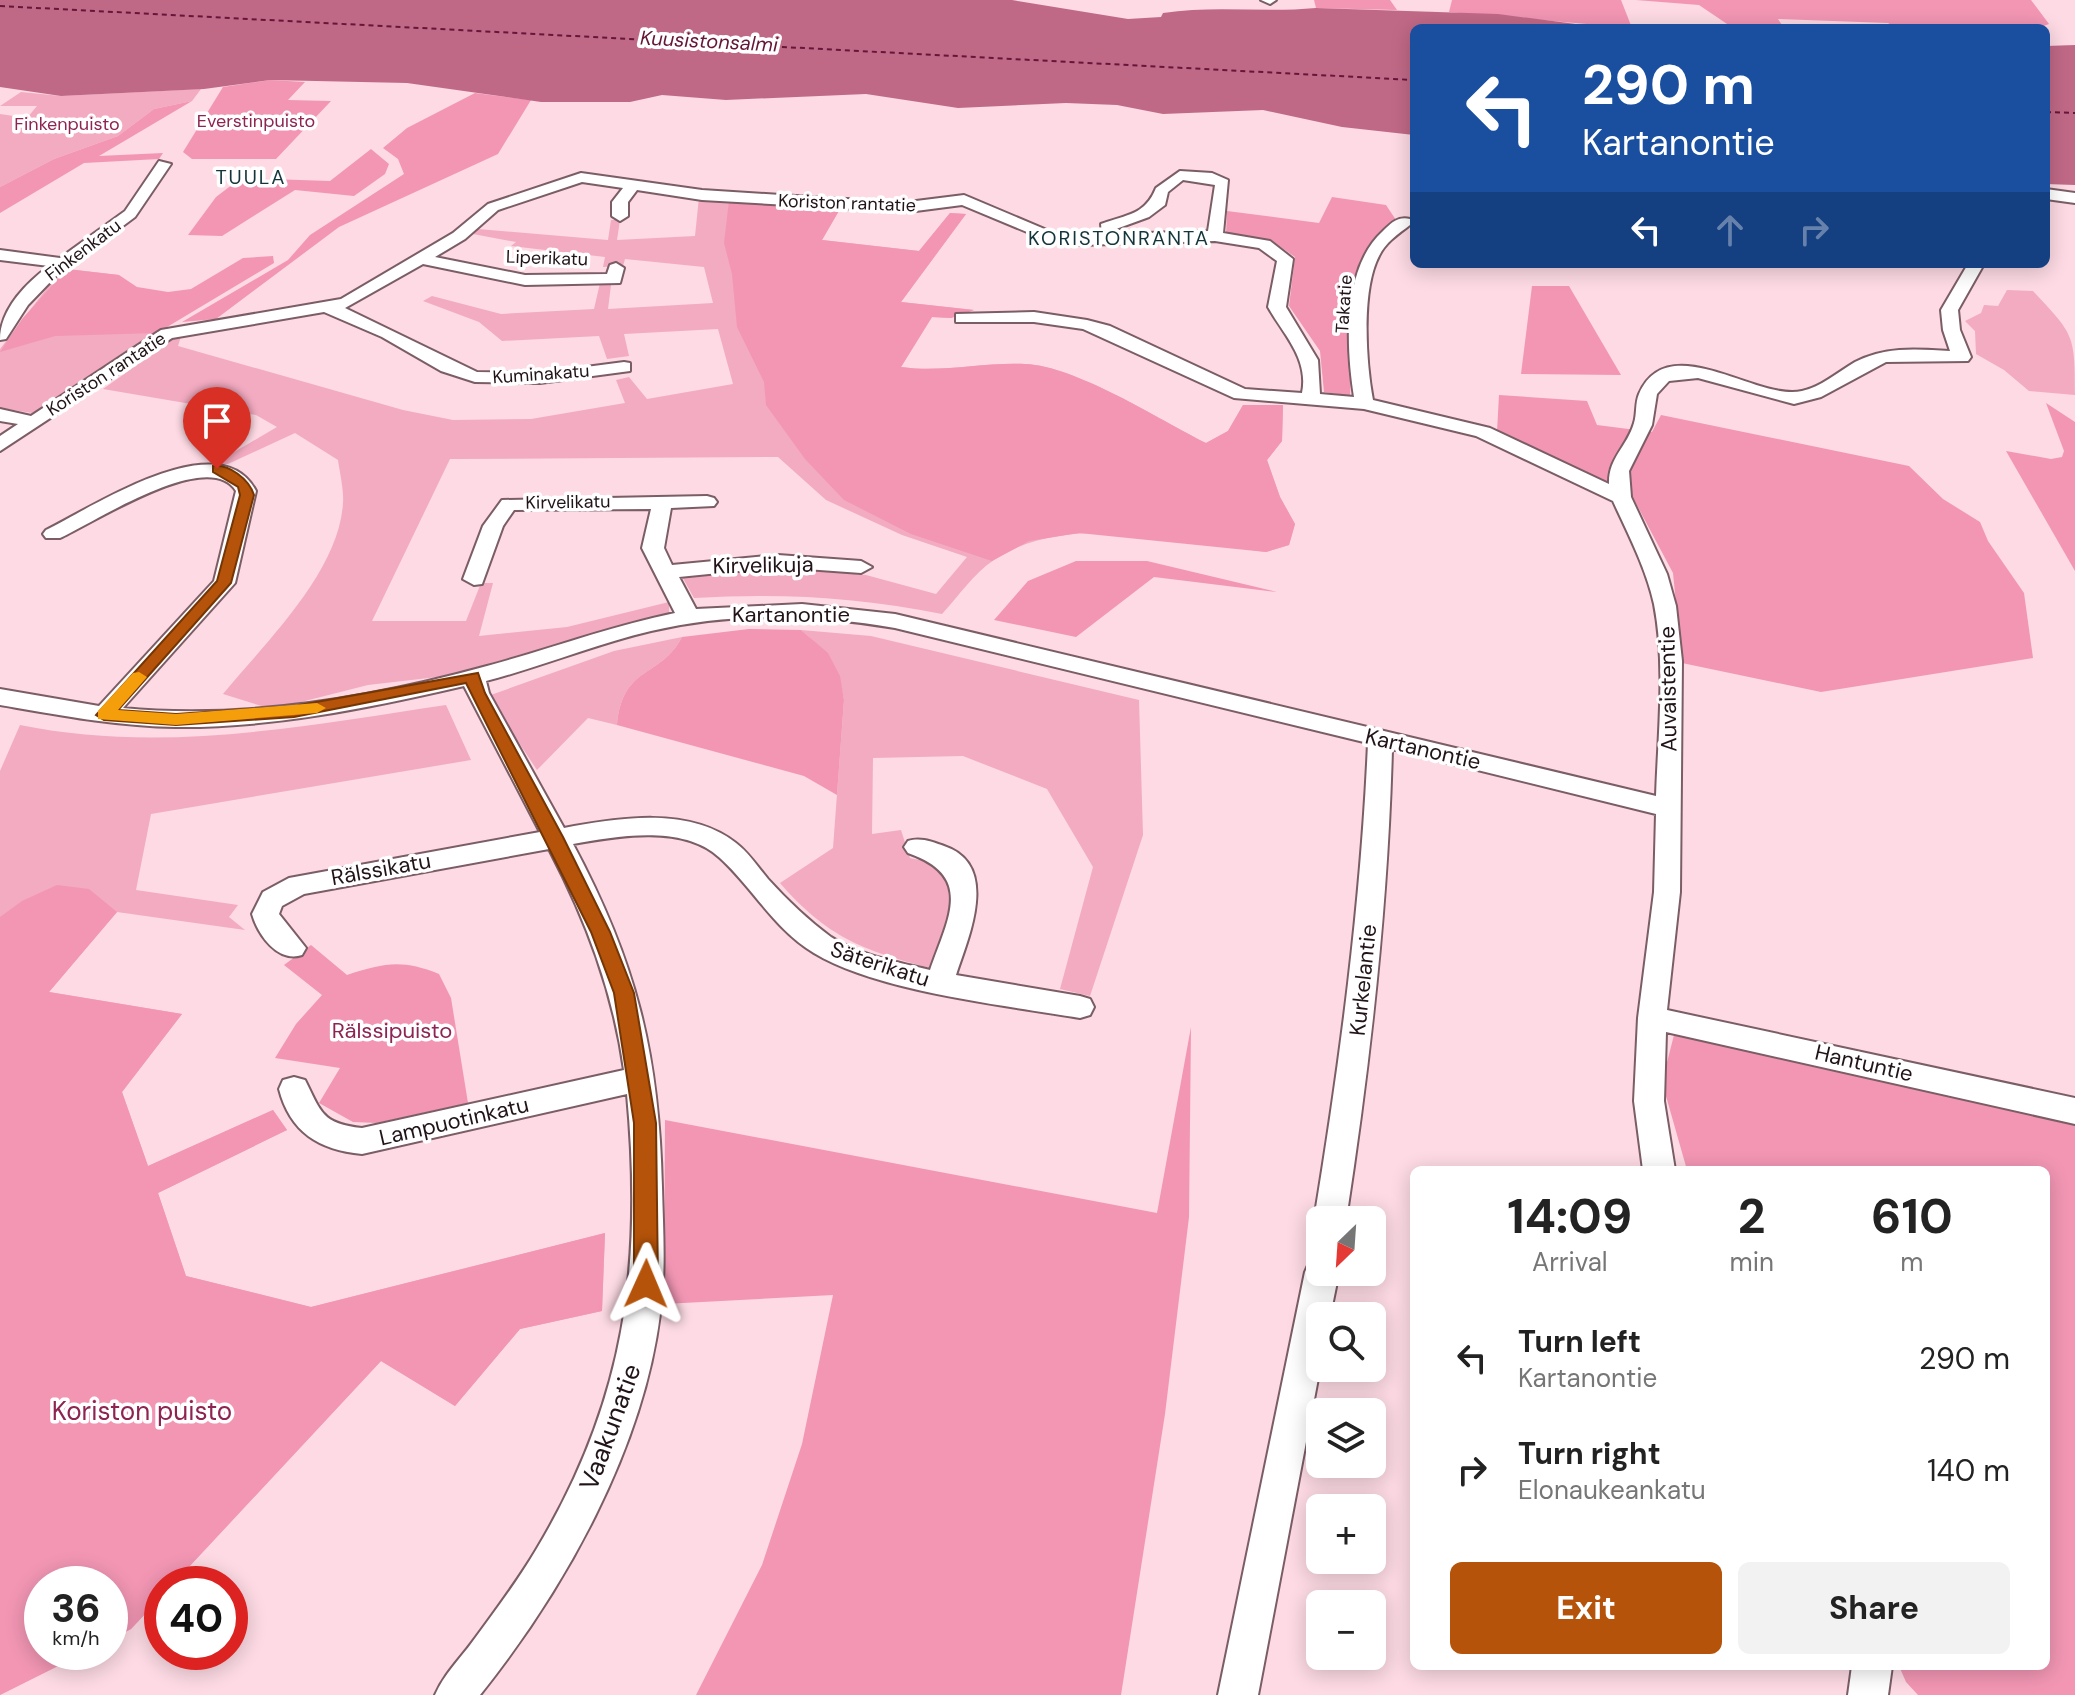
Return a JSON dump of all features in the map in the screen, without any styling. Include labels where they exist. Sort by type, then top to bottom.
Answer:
[{"type":"street","name":"Finkenkatu","points":[[0,335],[22,302],[62,263],[130,214],[164,164]]},
{"type":"street","points":[[1111,239],[1107,227],[1144,214],[1160,202],[1161,191],[1180,175],[1212,177],[1223,183],[1215,236]]},
{"type":"street","name":"Koriston rantatie","points":[[0,445],[167,334],[195,327],[330,308],[365,294],[422,259],[468,230],[493,207],[581,177],[702,195],[898,207],[964,200],[1039,234],[1079,240],[1215,236],[1264,244],[1285,259],[1277,307],[1308,353],[1312,368],[1310,397]]},
{"type":"street","points":[[620,216],[620,202],[633,185]]},
{"type":"street","points":[[2050,195],[2075,198]]},
{"type":"street","name":"Takatie","points":[[1364,403],[1359,375],[1367,263],[1389,232],[1404,222]]},
{"type":"street","points":[[0,255],[62,263]]},
{"type":"street","name":"Liperikatu","points":[[422,259],[525,280],[614,279],[616,268]]},
{"type":"street","points":[[1621,497],[1618,467],[1622,453],[1641,429],[1645,399],[1651,387],[1661,379],[1675,374],[1719,376],[1767,393],[1796,398],[1884,357],[1962,357],[1949,325],[1949,309],[1952,295],[1976,268]]},
{"type":"street","name":"Kuminakatu","points":[[330,308],[388,333],[447,367],[475,377],[540,378],[624,366]]},
{"type":"street","points":[[962,318],[1026,317],[1082,323],[1104,330],[1229,390],[1259,397],[1310,397],[1364,403],[1483,432],[1621,497]]},
{"type":"street","points":[[0,415],[34,422]]},
{"type":"street","points":[[53,534],[198,469],[226,472],[244,485],[246,491],[224,583],[104,715]]},
{"type":"street","name":"Auvaistentie","points":[[1621,497],[1645,545],[1665,606],[1671,661],[1667,892],[1652,1018],[1649,1101],[1658,1166]]},
{"type":"street","points":[[663,501],[653,548],[689,618]]},
{"type":"street","name":"Kirvelikatu","points":[[474,579],[500,513],[509,504],[707,502]]},
{"type":"street","name":"Kirvelikuja","points":[[665,572],[778,561],[861,567]]},
{"type":"street","name":"Kartanontie","points":[[0,697],[104,715],[176,719],[294,712],[473,677],[608,636],[689,618],[781,610],[860,614],[1668,808]]},
{"type":"street","name":"Vaakunatie","points":[[455,1695],[495,1646],[557,1556],[592,1482],[626,1390],[645,1304],[645,1123],[631,1026],[613,962],[554,837],[477,693],[473,677]]},
{"type":"street","name":"Kurkelantie","points":[[1332,1206],[1352,1082],[1374,877],[1380,739]]},
{"type":"street","name":"Säterikatu","points":[[554,837],[637,826],[695,832],[741,861],[781,911],[801,931],[824,946],[867,964],[939,983],[964,904],[964,879],[948,858],[935,850],[917,847]]},
{"type":"street","name":"Rälssikatu","points":[[292,948],[268,926],[264,917],[266,907],[284,891],[313,881],[554,837]]},
{"type":"street","points":[[939,983],[1080,1007]]},
{"type":"street","name":"Hantuntie","points":[[1652,1018],[2075,1111]]},
{"type":"street","name":"Lampuotinkatu","points":[[294,1089],[302,1115],[314,1127],[329,1136],[362,1141],[639,1079]]},
{"type":"street","points":[[1238,1695],[1319,1286]]},
{"type":"green space","points":[[1314,0],[1390,0],[1397,10],[1316,8]]},
{"type":"green space","points":[[1452,0],[1621,0],[1630,24],[1586,24],[1449,12]]},
{"type":"green space","points":[[1636,0],[2031,0],[2049,24],[1890,24],[1778,19],[1781,24],[1727,24],[1699,5]]},
{"type":"green space","name":"Everstinpuisto","points":[[270,80],[305,82],[288,100],[331,101],[276,159],[192,159],[183,152],[223,87]]},
{"type":"green space","name":"Finkenpuisto","points":[[201,89],[192,101],[154,109],[118,136],[54,159],[0,187],[0,114],[27,118],[37,106],[0,106],[21,92],[61,96]]},
{"type":"green space","points":[[475,93],[531,100],[498,154],[339,227],[216,319],[182,322],[288,260],[310,235],[404,174],[398,159],[383,148],[407,128]]},
{"type":"green space","points":[[192,101],[99,156],[163,153],[159,159],[84,163],[0,213],[0,187],[54,159],[118,136],[154,109]]},
{"type":"green space","points":[[371,149],[389,164],[385,174],[354,196],[295,190],[222,236],[188,235],[216,197],[241,178],[330,181]]},
{"type":"green space","points":[[699,197],[840,209],[822,240],[919,251],[950,213],[966,214],[901,302],[974,310],[951,318],[932,317],[901,367],[932,369],[1025,364],[1045,367],[1092,384],[1206,443],[1228,431],[1243,405],[1283,405],[1282,441],[1267,460],[1280,497],[1295,524],[1289,545],[1266,552],[1127,534],[1091,533],[1056,537],[1023,545],[994,560],[973,578],[942,614],[818,598],[694,598],[680,573],[773,567],[866,575],[936,594],[967,557],[902,535],[826,500],[778,457],[450,459],[372,621],[466,621],[481,583],[493,583],[479,636],[567,627],[669,602],[669,614],[446,676],[368,685],[293,704],[268,708],[223,694],[297,605],[328,555],[338,529],[343,503],[338,460],[295,433],[228,464],[212,465],[277,427],[256,415],[103,389],[182,333],[178,346],[403,410],[453,420],[531,419],[625,403],[616,380],[629,377],[647,399],[733,384],[718,329],[624,334],[629,356],[607,359],[599,336],[502,341],[479,322],[423,301],[432,296],[501,314],[594,309],[600,283],[611,285],[608,309],[713,303],[704,267],[625,259],[623,266],[603,267],[605,257],[511,246],[516,242],[473,234],[478,229],[608,240],[611,220],[620,220],[617,240],[695,236]]},
{"type":"green space","points":[[1332,197],[1386,205],[1396,220],[1370,246],[1356,279],[1350,396],[1324,392],[1320,351],[1289,306],[1295,257],[1275,243],[1226,234],[1227,211],[1319,223]]},
{"type":"green space","points":[[729,201],[840,209],[822,240],[919,251],[950,213],[966,214],[901,302],[974,310],[951,318],[932,317],[901,367],[932,369],[1025,364],[1045,367],[1092,384],[1206,443],[1228,431],[1243,405],[1283,405],[1282,441],[1267,460],[1280,497],[1295,524],[1289,545],[1266,552],[1079,533],[1029,541],[992,561],[911,534],[844,500],[805,459],[766,405],[764,382],[737,327],[732,274],[724,243]]},
{"type":"green space","points":[[273,256],[274,263],[157,333],[55,336],[0,352],[22,319],[67,269],[119,275],[137,287],[168,292],[191,289],[243,258]]},
{"type":"green space","points":[[67,269],[119,275],[99,295],[186,313],[41,409],[32,413],[0,408],[0,349],[51,283]]},
{"type":"green space","points":[[1532,286],[1569,286],[1621,375],[1521,374]]},
{"type":"green space","points":[[2007,290],[2033,291],[2064,327],[2073,347],[2075,395],[2029,391],[2004,370],[1976,354],[1975,331],[1965,321],[1981,313],[1984,305],[1998,306]]},
{"type":"green space","points":[[1499,395],[1587,401],[1597,425],[1652,432],[1661,415],[1909,466],[1943,499],[1980,522],[1988,541],[2024,593],[2033,658],[1821,692],[1682,663],[1673,573],[1631,494],[1497,432]]},
{"type":"green space","points":[[2046,403],[2075,422],[2075,571],[2006,451],[2051,459],[2062,457],[2064,451]]},
{"type":"green space","points":[[1076,561],[1147,561],[1277,592],[1154,577],[1076,637],[994,620],[1028,581]]},
{"type":"green space","points":[[749,629],[801,630],[828,653],[840,676],[844,700],[837,795],[804,776],[617,725],[621,705],[634,681],[663,660],[682,637]]},
{"type":"green space","points":[[801,630],[871,636],[1139,700],[1143,835],[1090,996],[1060,989],[1093,867],[1047,789],[963,756],[873,758],[872,834],[901,830],[910,858],[939,864],[951,890],[950,915],[930,968],[884,955],[847,939],[814,917],[780,883],[833,848],[844,700],[839,678],[830,660]]},
{"type":"green space","points":[[682,637],[663,660],[634,681],[621,705],[617,725],[588,718],[537,770],[488,696],[614,651]]},
{"type":"green space","name":"Koriston puisto","points":[[446,705],[471,760],[151,814],[136,890],[238,905],[229,917],[245,930],[117,912],[49,992],[182,1014],[122,1092],[148,1166],[273,1110],[287,1130],[158,1193],[186,1276],[311,1307],[605,1233],[602,1311],[520,1329],[455,1406],[381,1361],[190,1566],[144,1566],[144,1615],[128,1631],[128,1566],[24,1566],[24,1670],[50,1670],[0,1695],[0,771],[20,725],[126,737],[180,737],[340,721]]},
{"type":"green space","name":"Koriston puisto","points":[[57,885],[89,889],[117,912],[49,992],[182,1014],[122,1092],[148,1166],[273,1110],[287,1130],[158,1193],[186,1276],[311,1307],[605,1233],[602,1311],[520,1329],[455,1406],[381,1361],[190,1566],[144,1566],[144,1615],[131,1629],[128,1631],[128,1566],[24,1566],[24,1670],[50,1670],[0,1695],[0,917],[22,901]]},
{"type":"green space","name":"Rälssipuisto","points":[[311,945],[347,975],[393,964],[414,966],[439,974],[451,998],[468,1103],[377,1123],[353,1122],[319,1103],[340,1068],[275,1058],[296,1024],[322,995],[284,965]]},
{"type":"green space","points":[[1191,1027],[1189,1217],[1165,1414],[1121,1695],[696,1695],[762,1565],[802,1444],[833,1295],[664,1304],[665,1120],[1157,1213]]},
{"type":"green space","points":[[1674,1035],[2075,1124],[2075,1695],[1918,1695],[1906,1682],[1901,1670],[2050,1670],[2050,1166],[1686,1166],[1662,1082]]},
{"type":"water","name":"Kuusistonsalmi","points":[[0,0],[1012,0],[1128,19],[1201,10],[1316,8],[1498,14],[1575,24],[1410,24],[1410,135],[1342,127],[1263,110],[1163,114],[1117,105],[1066,103],[958,108],[866,94],[726,100],[662,95],[630,102],[541,102],[407,83],[270,80],[204,89],[61,96],[0,87]]},
{"type":"water","points":[[2075,45],[2075,185],[2050,184],[2050,46]]},
{"type":"ferry route","points":[[0,6],[1410,80]]},
{"type":"ferry route","points":[[2050,112],[2075,113]]},
{"type":"slow traffic","points":[[139,677],[104,715],[176,719],[317,708]]},
{"type":"district","name":"TUULA","points":[[251,177]]},
{"type":"district","name":"KORISTONRANTA","points":[[1119,238]]},
{"type":"route","points":[[217,469],[244,485],[247,495],[224,583],[104,715],[176,719],[294,712],[473,677],[477,693],[601,932],[624,993],[645,1123],[646,1284]]}]
